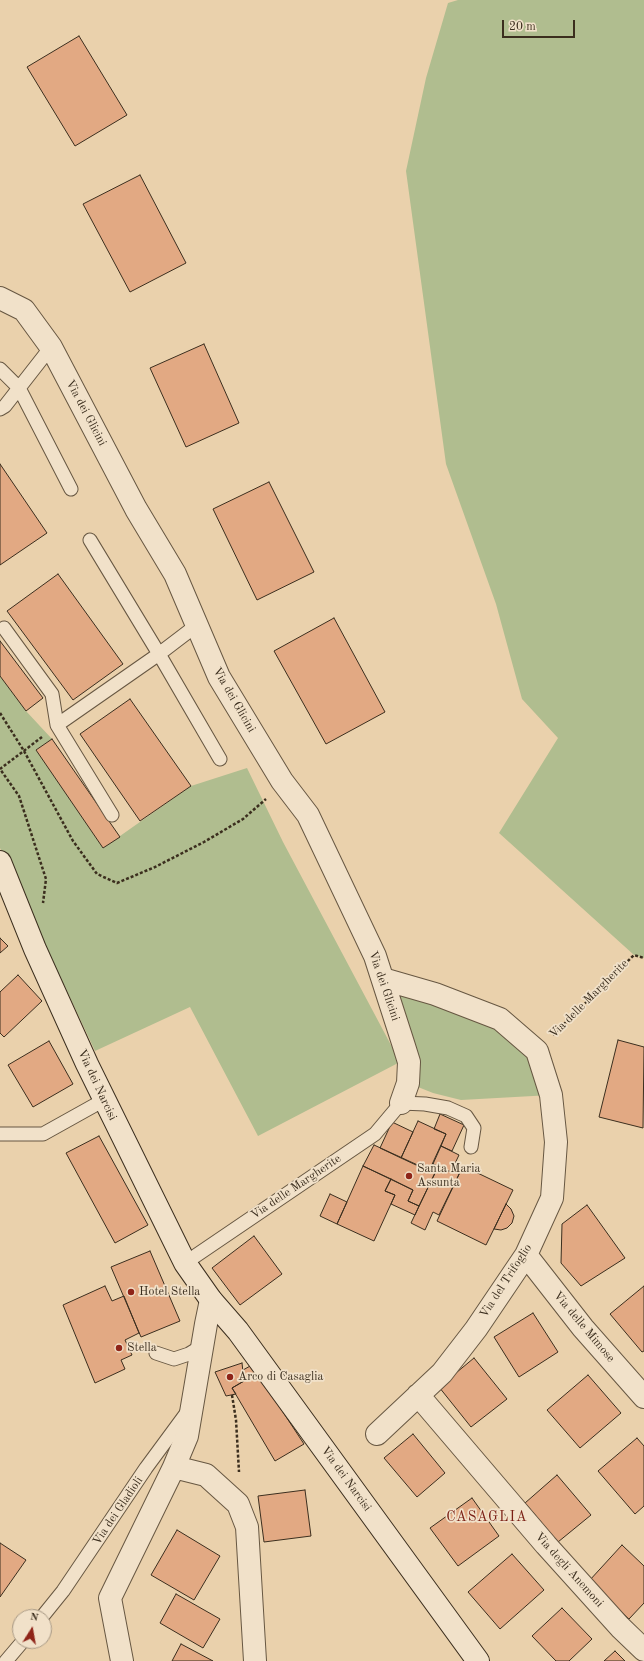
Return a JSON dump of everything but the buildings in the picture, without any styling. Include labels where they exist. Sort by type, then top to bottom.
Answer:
[{"type":"street","name":"Via dei Glicini","points":[[0,298],[24,310],[51,347],[136,509],[175,574],[219,677],[282,781],[308,815],[375,956],[409,1062],[408,1083],[401,1103]]},
{"type":"street","name":"Via dei Narcisi","points":[[0,862],[35,949],[104,1100],[185,1263],[211,1300],[238,1331],[478,1661]]},
{"type":"street","points":[[382,979],[435,994],[500,1019],[537,1051]]},
{"type":"street","name":"Via del Trifoglio","points":[[377,1434],[442,1373],[476,1329],[526,1255],[552,1198],[556,1142],[551,1095],[537,1051]]},
{"type":"street","name":"Via delle Mimose","points":[[526,1255],[583,1328],[644,1397]]},
{"type":"street","points":[[122,1661],[110,1598],[174,1467],[187,1436],[211,1300]]},
{"type":"street","name":"Via degli Anemoni","points":[[418,1395],[546,1544],[620,1627],[644,1650]]},
{"type":"street","points":[[174,1467],[206,1475],[238,1504],[247,1527],[255,1661]]},
{"type":"lane","points":[[0,409],[5,406],[51,347]]},
{"type":"lane","points":[[0,369],[19,388],[72,489]]},
{"type":"lane","points":[[90,540],[220,759]]},
{"type":"lane","points":[[58,725],[159,654],[197,625]]},
{"type":"lane","points":[[4,628],[52,694],[58,725],[112,815]]},
{"type":"lane","points":[[0,1134],[43,1134],[104,1100]]},
{"type":"lane","points":[[401,1103],[425,1104],[448,1108],[466,1116],[474,1128],[472,1147]]},
{"type":"lane","name":"Via delle Margherite","points":[[185,1263],[375,1134],[401,1103]]},
{"type":"lane","points":[[156,1353],[174,1359],[189,1354],[202,1346]]},
{"type":"lane","name":"Via dei Gladioli","points":[[48,1609],[63,1591],[146,1468],[192,1405]]},
{"type":"lane","points":[[6,1661],[16,1649]]},
{"type":"path","points":[[41,910],[46,879],[19,796],[0,769],[58,725]]},
{"type":"path","name":"Via delle Margherite","points":[[537,1051],[634,955],[644,958]]},
{"type":"path","points":[[232,1395],[236,1420],[239,1474],[238,1504]]},
{"type":"green space","points":[[458,0],[644,0],[644,958],[634,955],[499,833],[558,738],[522,699],[496,604],[446,464],[406,171],[426,78],[448,3]]},
{"type":"green space","points":[[0,676],[26,711],[52,739],[36,750],[103,848],[191,786],[247,768],[283,842],[400,1062],[258,1136],[190,1007],[95,1051],[0,848]]},
{"type":"green space","points":[[383,979],[435,994],[537,1051],[551,1095],[461,1100],[433,1093],[408,1083]]},
{"type":"place","name":"Santa Maria Assunta","points":[[409,1176]]},
{"type":"place","name":"Hotel Stella","points":[[131,1292]]},
{"type":"place","name":"Stella","points":[[119,1348]]},
{"type":"place","name":"Arco di Casaglia","points":[[230,1377]]},
{"type":"district","name":"CASAGLIA","points":[[487,1517]]}]
